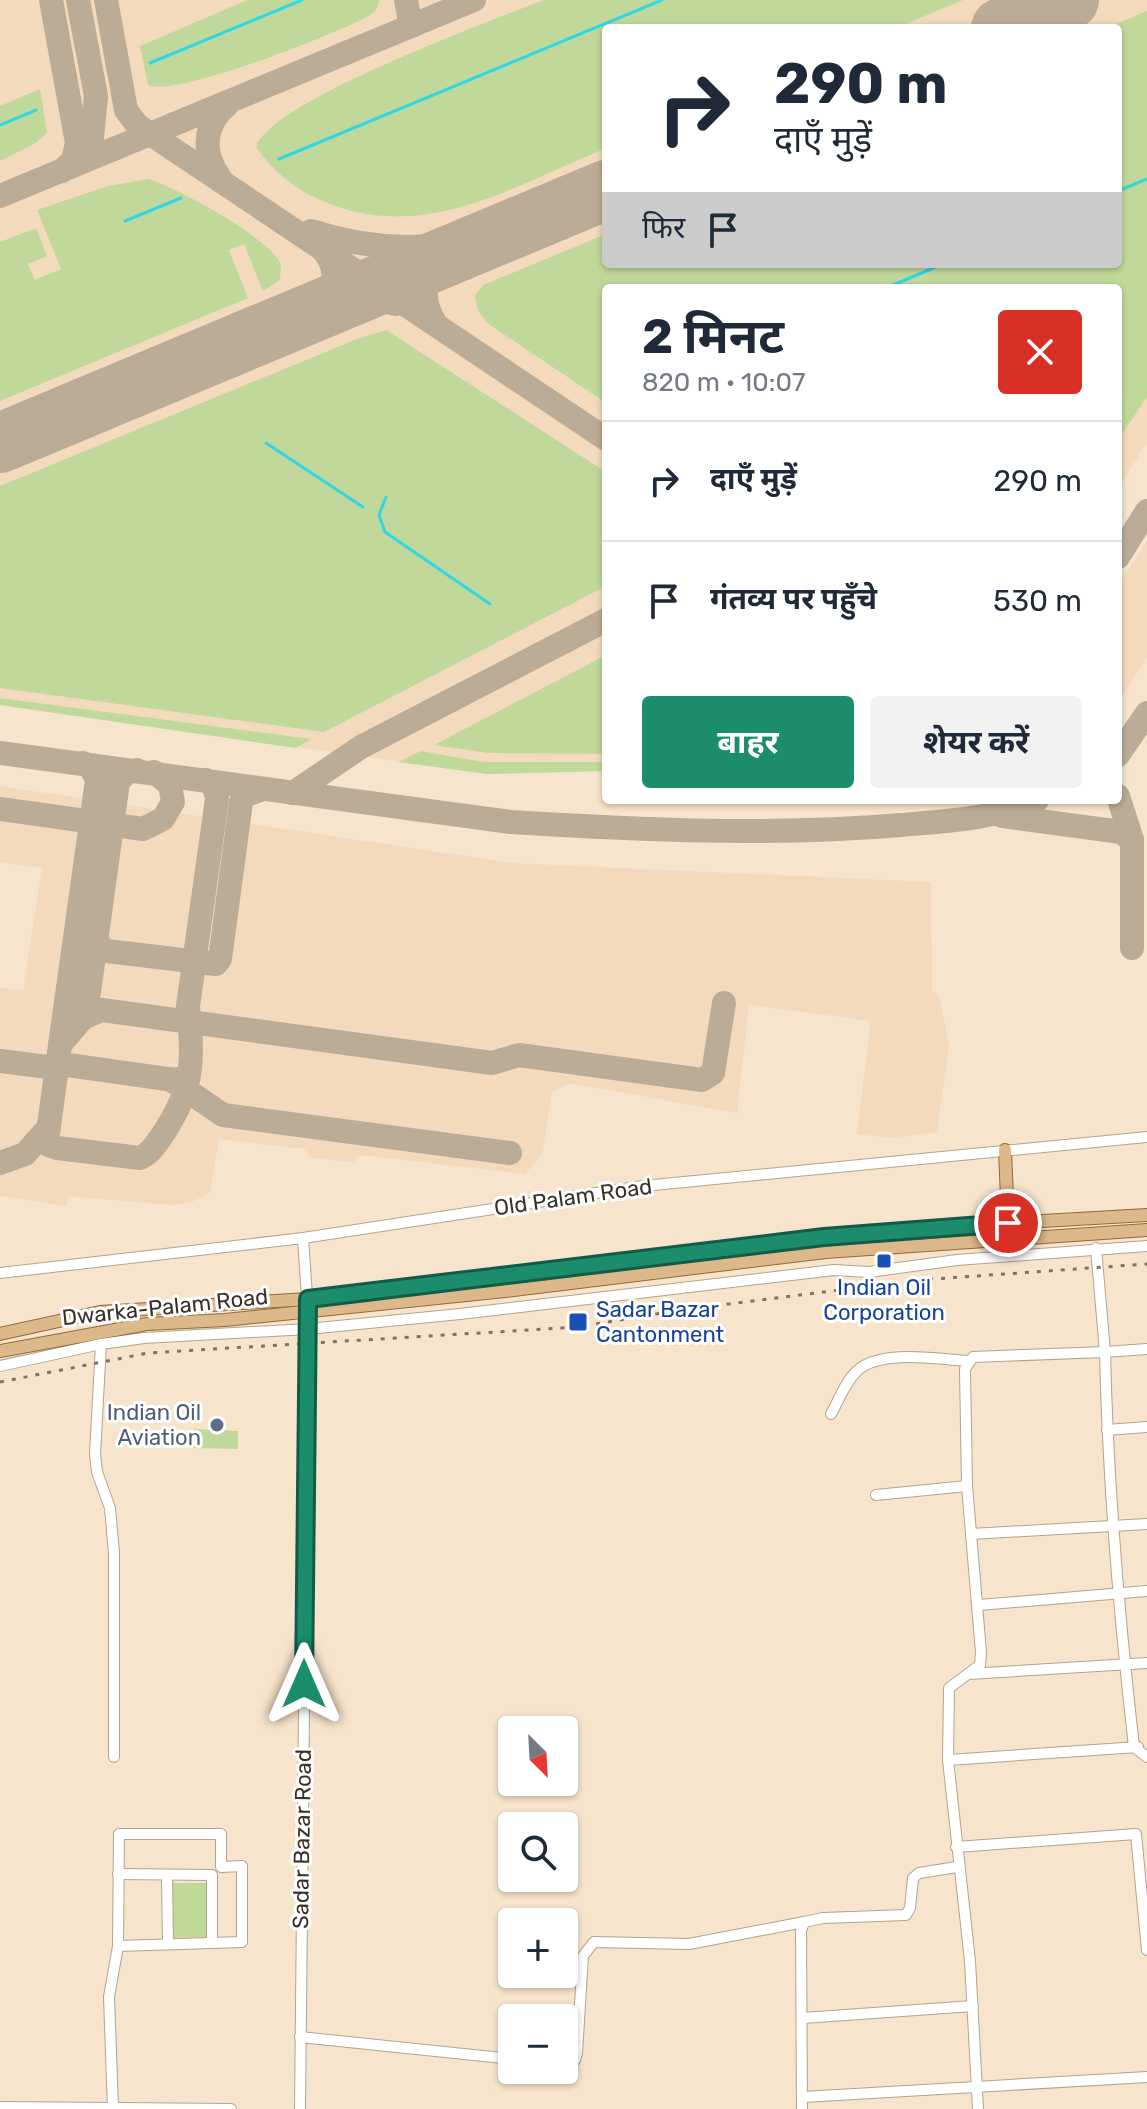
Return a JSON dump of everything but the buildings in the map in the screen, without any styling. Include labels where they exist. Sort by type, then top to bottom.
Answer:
[{"type":"main road","points":[[1005,1150],[1008,1223]]},
{"type":"main road","name":"Dwarka-Palam Road","points":[[0,1351],[121,1327],[824,1237],[1147,1215]]},
{"type":"main road","name":"Dwarka-Palam Road","points":[[308,1305],[826,1252],[1147,1230]]},
{"type":"main road","points":[[0,1334],[100,1312],[308,1305]]},
{"type":"street","name":"Old Palam Road","points":[[0,1273],[303,1238],[643,1186],[1147,1137]]},
{"type":"street","name":"Sadar Bazar Road","points":[[300,2109],[308,1329],[303,1238]]},
{"type":"street","points":[[0,1366],[101,1344],[308,1329],[834,1270],[869,1272],[957,1260],[1147,1246]]},
{"type":"street","points":[[1096,1248],[1125,1665],[1134,1747],[1147,1757]]},
{"type":"street","points":[[101,1344],[95,1454],[97,1472],[110,1508],[114,1553],[114,1757]]},
{"type":"street","points":[[831,1414],[860,1367],[879,1360],[909,1357],[967,1361],[973,1357],[1147,1349]]},
{"type":"street","points":[[967,1361],[967,1486],[979,1605],[980,1665],[949,1688],[948,1760],[973,2006],[978,2109]]},
{"type":"street","points":[[1107,1430],[1147,1427]]},
{"type":"street","points":[[876,1495],[967,1486]]},
{"type":"street","points":[[971,1534],[1147,1524]]},
{"type":"street","points":[[979,1605],[1147,1591]]},
{"type":"street","points":[[968,1674],[1147,1663]]},
{"type":"street","points":[[948,1760],[1134,1747],[1147,1749]]},
{"type":"street","points":[[956,1847],[1141,1833],[1147,1950]]},
{"type":"street","points":[[113,2107],[109,1997],[118,1946],[119,1834],[221,1834],[221,1867]]},
{"type":"street","points":[[118,1874],[212,1875],[221,1867],[242,1866],[242,1942],[118,1946]]},
{"type":"street","points":[[578,2037],[583,1956],[594,1942],[689,1944],[823,1918],[906,1915],[910,1908],[913,1878],[919,1873],[957,1867]]},
{"type":"street","points":[[167,1875],[168,1944]]},
{"type":"street","points":[[212,1875],[212,1943]]},
{"type":"street","points":[[804,1922],[801,1931],[802,2103],[1147,2077]]},
{"type":"street","points":[[803,2018],[973,2006]]},
{"type":"street","points":[[300,2037],[498,2058]]},
{"type":"street","points":[[0,2107],[231,2109]]},
{"type":"shaded area","points":[[0,0],[1147,0],[1147,442],[1122,483],[1122,284],[602,284],[602,771],[487,774],[0,705]]},
{"type":"shaded area","points":[[1147,541],[1147,657],[1122,696],[1122,580]]},
{"type":"shaded area","points":[[0,786],[512,863],[931,882],[932,990],[939,994],[949,1045],[937,1132],[889,1138],[857,1134],[871,1021],[749,1005],[737,1113],[568,1083],[552,1093],[542,1155],[525,1174],[361,1155],[353,1162],[312,1158],[304,1149],[219,1139],[210,1193],[190,1203],[169,1205],[68,1196],[67,1206],[0,1196],[0,988],[23,990],[42,868],[0,862]]},
{"type":"green space","points":[[247,0],[379,0],[370,15],[257,62],[188,82],[163,87],[148,85],[140,46]]},
{"type":"green space","points":[[543,0],[963,0],[906,24],[602,24],[602,150],[472,204],[438,212],[404,216],[368,214],[333,205],[290,182],[256,147],[270,128],[300,108],[340,86]]},
{"type":"green space","points":[[1147,11],[1147,397],[1122,434],[1122,284],[602,284],[602,400],[487,323],[478,311],[475,296],[483,285],[602,236],[602,268],[1122,268],[1122,24],[1116,24]]},
{"type":"green space","points":[[40,89],[47,133],[36,143],[0,161],[0,106]]},
{"type":"green space","points":[[148,179],[200,203],[259,241],[281,264],[280,280],[263,291],[244,244],[229,250],[248,298],[0,401],[0,242],[36,228],[47,256],[28,264],[35,280],[61,269],[37,210],[108,186]]},
{"type":"green space","points":[[386,330],[602,469],[602,588],[324,732],[0,688],[0,486],[357,339]]},
{"type":"green space","points":[[602,657],[602,754],[489,753],[434,745]]},
{"type":"green space","points":[[0,698],[311,739],[296,748],[0,705]]},
{"type":"green space","points":[[421,751],[483,762],[602,762],[602,771],[487,774],[398,762]]},
{"type":"green space","points":[[194,1429],[238,1431],[238,1449],[193,1448]]},
{"type":"green space","points":[[173,1883],[206,1883],[206,1937],[173,1938]]},
{"type":"waterway","points":[[150,63],[302,0]]},
{"type":"waterway","points":[[604,24],[662,0]]},
{"type":"waterway","points":[[279,159],[602,25]]},
{"type":"waterway","points":[[0,125],[36,110]]},
{"type":"waterway","points":[[1122,189],[1147,179]]},
{"type":"waterway","points":[[125,221],[181,198]]},
{"type":"waterway","points":[[896,284],[934,268]]},
{"type":"waterway","points":[[266,443],[363,507]]},
{"type":"waterway","points":[[386,497],[379,515],[385,532],[490,604]]},
{"type":"taxiway","points":[[51,0],[77,143],[73,160],[62,171]]},
{"type":"taxiway","points":[[78,0],[96,96],[91,149]]},
{"type":"taxiway","points":[[106,0],[126,110],[137,125],[602,436]]},
{"type":"taxiway","points":[[406,0],[411,26]]},
{"type":"taxiway","points":[[0,196],[474,0]]},
{"type":"taxiway","points":[[220,178],[210,159],[208,140],[213,121],[227,105]]},
{"type":"taxiway","points":[[311,231],[359,243],[406,247],[453,244],[502,233]]},
{"type":"taxiway","points":[[309,315],[324,301],[332,284],[332,266],[321,248]]},
{"type":"taxiway","points":[[436,324],[427,305],[426,288],[433,272],[446,256]]},
{"type":"taxiway","points":[[332,305],[364,297],[396,304]]},
{"type":"taxiway","points":[[1122,551],[1147,511]]},
{"type":"taxiway","points":[[293,793],[361,747],[602,622]]},
{"type":"taxiway","points":[[1122,749],[1147,713]]},
{"type":"taxiway","points":[[0,753],[511,822],[608,827],[706,831],[852,828],[970,818],[1026,804]]},
{"type":"taxiway","points":[[60,1045],[97,780],[91,768],[83,763]]},
{"type":"taxiway","points":[[137,770],[127,772],[118,782],[86,1014],[60,1045],[47,1140],[49,1145],[57,1148],[140,1158],[157,1143],[182,1099],[191,1057],[188,1006],[217,799],[214,786],[206,780]]},
{"type":"taxiway","points":[[0,809],[143,829],[163,819],[173,802],[170,785],[154,772]]},
{"type":"taxiway","points":[[97,938],[100,947],[107,951],[216,964],[220,959],[241,802],[246,795],[263,789]]},
{"type":"taxiway","points":[[1121,804],[1132,840],[1132,948]]},
{"type":"taxiway","points":[[1002,816],[1121,832],[1132,840]]},
{"type":"taxiway","points":[[85,1017],[102,1010],[492,1063],[519,1055],[702,1080],[713,1073],[724,1003]]},
{"type":"taxiway","points":[[0,1061],[48,1067],[68,1065],[174,1080],[184,1078]]},
{"type":"taxiway","points":[[170,1079],[223,1115],[510,1153]]},
{"type":"taxiway","points":[[0,1163],[25,1154],[49,1127]]},
{"type":"runway","points":[[1011,24],[1069,0]]},
{"type":"runway","points":[[0,443],[602,192]]},
{"type":"railway","points":[[0,1382],[148,1353],[578,1327],[680,1310],[919,1280],[1147,1264]]},
{"type":"place","name":"Indian Oil Corporation","points":[[884,1261]]},
{"type":"place","name":"Sadar Bazar Cantonment","points":[[578,1322]]},
{"type":"place","name":"Indian Oil Aviation","points":[[217,1425]]},
{"type":"route","points":[[304,1684],[308,1299],[824,1237],[1008,1223]]}]
